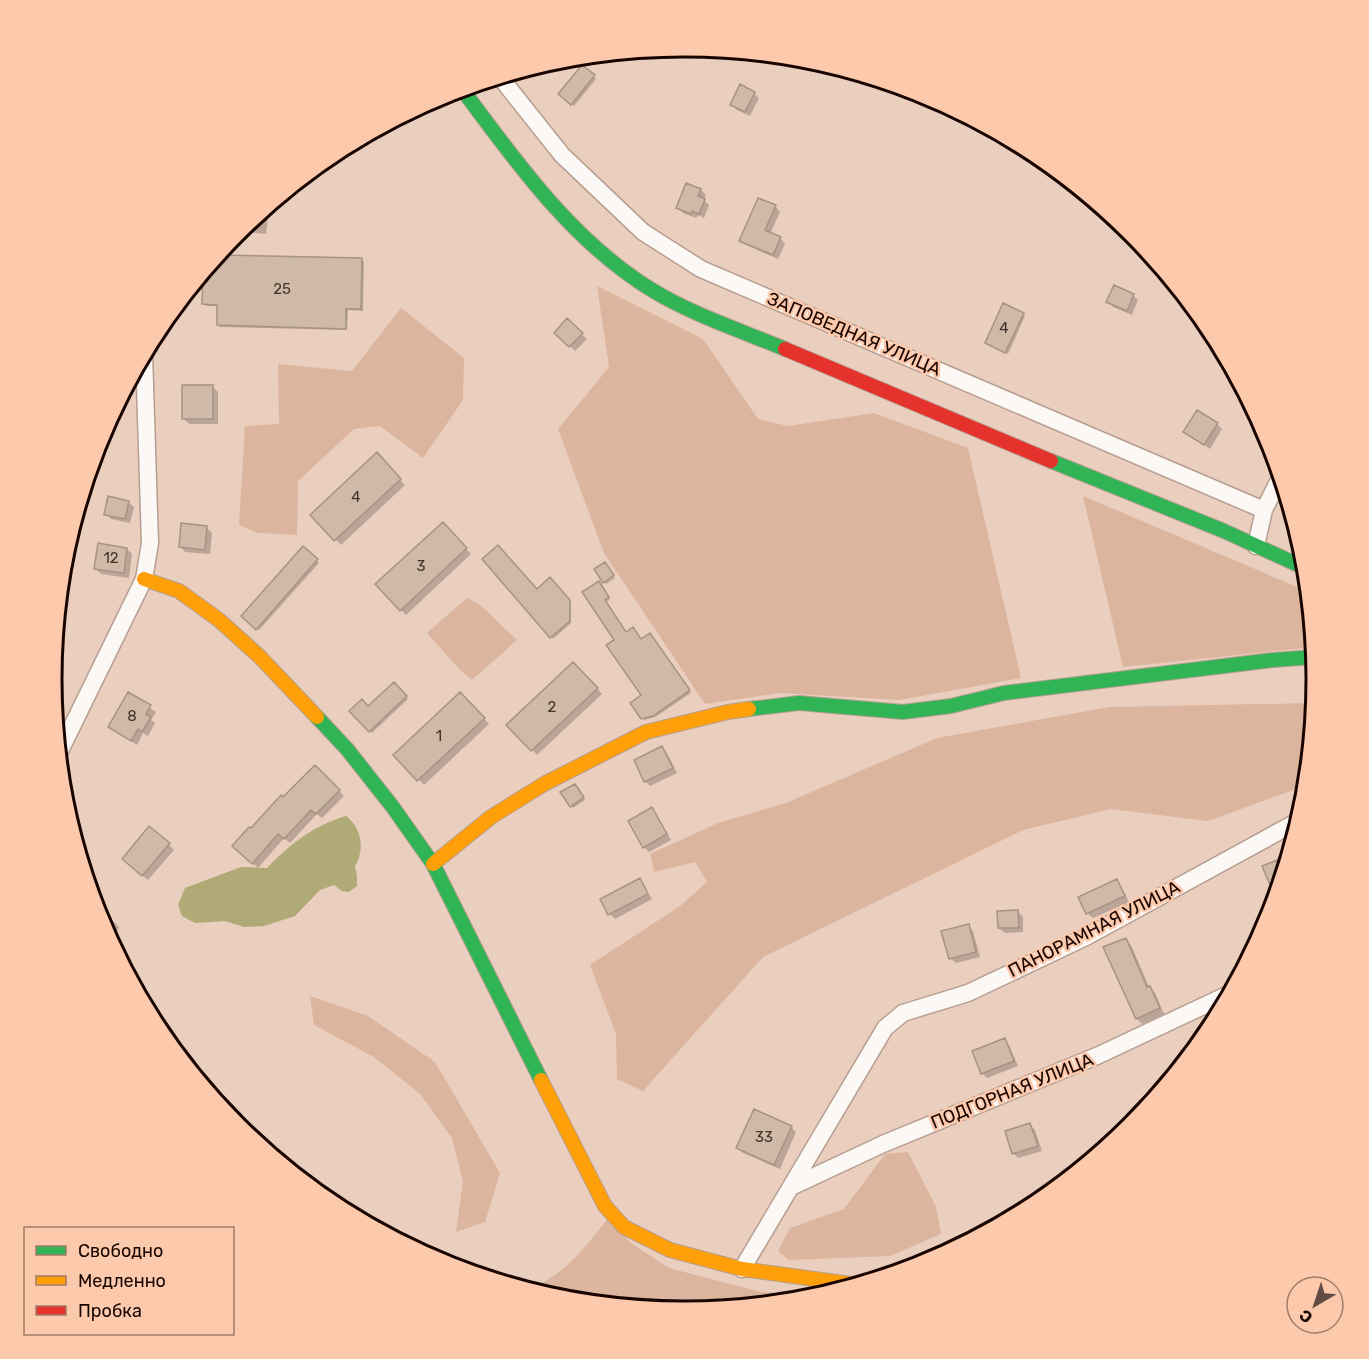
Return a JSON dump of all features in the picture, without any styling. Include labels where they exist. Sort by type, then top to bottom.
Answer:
[{"type":"street","name":"ЗАПОВЕДНАЯ УЛИЦА","points":[[505,83],[562,155],[643,232],[701,269],[1264,510]]},
{"type":"street","points":[[467,96],[517,163],[570,222],[605,256],[652,290],[698,312],[972,429],[1296,563]]},
{"type":"street","points":[[65,741],[144,579],[150,543],[144,369]]},
{"type":"street","points":[[1256,546],[1264,510],[1276,486]]},
{"type":"street","points":[[144,579],[179,591],[219,620],[260,657],[346,749],[392,806],[433,864],[606,1206],[624,1227],[670,1250],[742,1269],[840,1282]]},
{"type":"street","points":[[433,864],[492,817],[544,784],[646,732],[728,712],[799,703],[903,712],[951,706],[1004,693],[1261,661],[1306,658]]},
{"type":"street","name":"ПАНОРАМНАЯ УЛИЦА","points":[[791,1187],[885,1028],[903,1013],[968,993],[1086,937],[1289,826]]},
{"type":"street","name":"ПОДГОРНАЯ УЛИЦА","points":[[791,1187],[883,1144],[1099,1054],[1219,998]]},
{"type":"street","points":[[742,1269],[791,1187]]},
{"type":"shaded area","points":[[597,286],[703,339],[758,419],[788,426],[874,413],[968,448],[1021,678],[900,700],[780,693],[705,704],[604,553],[558,429],[609,367]]},
{"type":"shaded area","points":[[401,308],[464,358],[463,400],[423,458],[380,426],[354,429],[298,481],[297,535],[258,533],[239,525],[245,426],[279,424],[278,364],[352,371]]},
{"type":"shaded area","points":[[1083,496],[1300,588],[1306,648],[1123,667]]},
{"type":"shaded area","points":[[467,598],[479,604],[517,640],[472,680],[427,633]]},
{"type":"shaded area","points":[[1306,703],[1302,761],[1297,789],[1208,821],[1111,809],[1023,830],[763,957],[643,1091],[617,1079],[616,1034],[590,965],[680,906],[707,882],[695,862],[654,872],[650,854],[718,823],[786,803],[937,738],[1110,707]]},
{"type":"shaded area","points":[[346,816],[359,833],[361,846],[355,866],[357,886],[349,892],[342,891],[334,885],[320,890],[295,916],[264,926],[244,927],[225,921],[195,923],[182,916],[178,905],[185,888],[241,867],[267,868],[284,851],[313,830]]},
{"type":"shaded area","points":[[310,996],[368,1016],[435,1062],[500,1173],[485,1222],[456,1232],[463,1181],[452,1138],[420,1094],[374,1057],[314,1025]]},
{"type":"shaded area","points":[[908,1152],[936,1207],[941,1234],[890,1256],[789,1260],[778,1251],[790,1228],[844,1209],[885,1154]]},
{"type":"shaded area","points":[[608,1218],[631,1243],[669,1268],[761,1292],[785,1294],[725,1301],[644,1301],[603,1297],[539,1285],[562,1270],[591,1240]]},
{"type":"building","points":[[581,66],[595,75],[571,105],[558,94]]},
{"type":"building","points":[[740,84],[755,92],[745,112],[730,105]]},
{"type":"building","points":[[686,183],[701,189],[698,196],[705,199],[699,214],[692,211],[691,214],[676,208]]},
{"type":"building","points":[[758,198],[776,205],[765,230],[781,237],[773,255],[739,241]]},
{"type":"building","points":[[229,255],[362,258],[361,309],[346,309],[346,329],[217,325],[217,305],[202,304],[203,286]]},
{"type":"building","points":[[1114,285],[1134,294],[1127,311],[1106,302]]},
{"type":"building","points":[[1003,303],[1024,313],[1005,353],[985,343]]},
{"type":"building","points":[[567,318],[583,333],[569,347],[554,333]]},
{"type":"building","points":[[182,385],[213,385],[213,419],[182,419]]},
{"type":"building","points":[[1197,410],[1218,423],[1204,445],[1183,432]]},
{"type":"building","points":[[377,452],[401,479],[334,541],[310,515]]},
{"type":"building","points":[[108,496],[129,501],[125,519],[104,515]]},
{"type":"building","points":[[443,522],[467,548],[400,611],[375,584]]},
{"type":"building","points":[[181,523],[207,526],[205,550],[179,547]]},
{"type":"building","points":[[98,543],[127,548],[124,573],[94,569]]},
{"type":"building","points":[[498,545],[537,589],[550,577],[570,600],[570,621],[550,638],[482,559]]},
{"type":"building","points":[[303,546],[318,559],[256,630],[241,616]]},
{"type":"building","points":[[605,562],[614,575],[603,583],[594,569]]},
{"type":"building","points":[[599,581],[609,597],[605,600],[626,632],[633,627],[641,639],[650,633],[690,690],[653,716],[641,719],[630,703],[641,695],[606,645],[614,640],[582,592]]},
{"type":"building","points":[[573,662],[598,688],[531,751],[506,725]]},
{"type":"building","points":[[394,682],[407,696],[369,732],[349,711],[362,699],[368,706]]},
{"type":"building","points":[[128,692],[151,705],[146,714],[151,717],[142,732],[138,729],[131,741],[108,727]]},
{"type":"building","points":[[460,692],[485,718],[417,781],[393,755]]},
{"type":"building","points":[[662,746],[673,768],[644,782],[634,760]]},
{"type":"building","points":[[315,765],[340,790],[316,814],[311,810],[284,839],[278,834],[252,864],[232,846],[281,795],[283,797]]},
{"type":"building","points":[[575,784],[584,797],[570,807],[560,792]]},
{"type":"building","points":[[652,807],[667,834],[643,848],[628,821]]},
{"type":"building","points":[[149,826],[170,843],[142,876],[122,859]]},
{"type":"building","points":[[1281,859],[1271,888],[1262,866]]},
{"type":"building","points":[[640,878],[648,894],[608,915],[600,899]]},
{"type":"building","points":[[1117,879],[1125,896],[1086,914],[1078,897]]},
{"type":"building","points":[[1018,910],[1019,928],[998,928],[997,911]]},
{"type":"building","points":[[969,924],[976,952],[949,959],[941,931]]},
{"type":"building","points":[[1126,938],[1147,987],[1150,986],[1160,1008],[1136,1019],[1103,947]]},
{"type":"building","points":[[1005,1038],[1014,1061],[981,1074],[972,1051]]},
{"type":"building","points":[[754,1109],[792,1126],[774,1165],[736,1148]]},
{"type":"building","points":[[1030,1123],[1038,1146],[1012,1154],[1005,1131]]},
{"type":"traffic: fast","points":[[467,96],[525,172],[571,225],[623,271],[683,307],[785,349]]},
{"type":"traffic: fast","points":[[1051,461],[1224,531],[1296,564]]},
{"type":"traffic: fast","points":[[749,709],[799,703],[903,712],[951,706],[1004,693],[1306,658]]},
{"type":"traffic: fast","points":[[317,717],[347,749],[392,806],[433,864],[541,1080]]},
{"type":"traffic: slow","points":[[144,579],[179,591],[219,620],[260,657],[317,717]]},
{"type":"traffic: slow","points":[[433,864],[491,817],[544,784],[646,732],[749,709]]},
{"type":"traffic: slow","points":[[541,1080],[605,1206],[624,1227],[670,1250],[742,1269],[840,1282]]},
{"type":"traffic: jam","points":[[785,349],[1051,461]]}]
